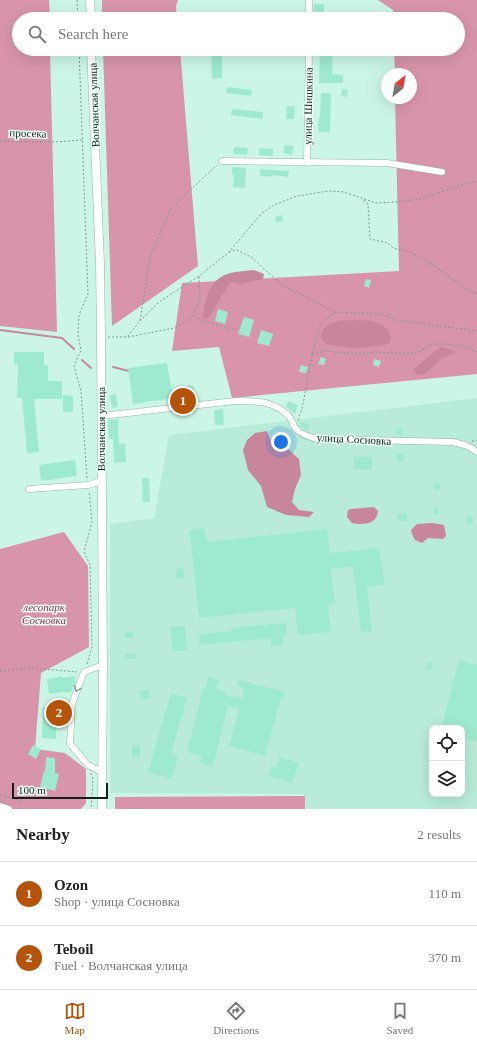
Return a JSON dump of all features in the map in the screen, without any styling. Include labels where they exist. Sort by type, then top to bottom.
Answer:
[{"type":"main road","points":[[90,0],[90,12]]},
{"type":"main road","name":"Волчанская улица","points":[[91,56],[100,263],[103,664],[102,809]]},
{"type":"street","points":[[309,0],[309,12]]},
{"type":"street","name":"улица Шишкина","points":[[307,163],[309,56]]},
{"type":"street","points":[[222,161],[386,163],[442,172]]},
{"type":"street","name":"улица Сосновка","points":[[101,416],[235,401],[256,401],[274,404],[289,416],[295,428],[306,436],[318,439],[454,442],[468,446],[477,452]]},
{"type":"street","points":[[29,489],[88,485],[102,481]]},
{"type":"street","points":[[102,772],[88,765],[70,744],[72,704],[84,672],[103,664]]},
{"type":"street","points":[[0,806],[9,809]]},
{"type":"path","points":[[77,0],[78,12]]},
{"type":"path","points":[[0,672],[32,668],[84,672],[92,647],[90,565],[84,552],[92,522],[80,391],[74,366],[81,350],[78,334],[78,315],[88,294],[79,56]]},
{"type":"path","name":"просека","points":[[0,141],[55,142],[82,140]]},
{"type":"path","points":[[140,321],[150,257],[171,208],[222,161]]},
{"type":"path","points":[[127,337],[140,321],[159,302],[199,276],[228,253],[262,213],[274,205],[297,196],[329,191],[344,192],[376,203],[421,198],[477,181]]},
{"type":"path","points":[[362,199],[368,204],[370,239],[388,243],[393,248],[410,252],[423,258],[469,291],[477,294]]},
{"type":"path","points":[[228,253],[237,250],[251,257],[283,286],[335,312],[381,314],[396,320],[477,331]]},
{"type":"path","points":[[101,337],[127,337],[174,328],[187,321],[193,316],[200,297],[199,276]]},
{"type":"path","points":[[295,428],[302,408],[312,355],[320,326],[335,312]]},
{"type":"path","points":[[193,316],[203,321],[236,330]]},
{"type":"path","points":[[312,355],[324,351],[360,354],[375,352],[408,354],[421,351],[432,344],[462,346],[477,352]]},
{"type":"path","points":[[88,765],[93,779],[91,809]]},
{"type":"path","points":[[0,795],[23,802]]},
{"type":"shaded area","points":[[254,270],[264,274],[263,279],[240,284],[233,282],[229,283],[211,314],[207,319],[203,317],[207,295],[214,282],[227,274]]},
{"type":"shaded area","points":[[360,320],[381,324],[390,334],[391,341],[385,345],[368,347],[346,347],[324,343],[321,338],[324,328],[339,321]]},
{"type":"shaded area","points":[[442,347],[457,352],[442,358],[425,374],[418,375],[413,370],[435,351]]},
{"type":"shaded area","points":[[477,398],[477,809],[306,809],[304,794],[110,793],[110,524],[154,518],[169,435]]},
{"type":"shaded area","points":[[267,431],[271,442],[289,450],[299,459],[301,475],[295,489],[292,502],[299,510],[314,512],[309,517],[286,515],[267,507],[261,486],[248,470],[243,450],[247,440],[255,433]]},
{"type":"shaded area","points":[[374,507],[378,511],[377,516],[369,523],[352,523],[347,517],[348,510]]},
{"type":"shaded area","points":[[432,523],[444,525],[446,536],[443,539],[428,538],[422,543],[415,540],[411,530],[417,524]]},
{"type":"green space","points":[[0,0],[49,0],[50,12],[12,12],[12,56],[50,56],[57,332],[0,326]]},
{"type":"green space","points":[[102,0],[178,0],[176,6],[176,12],[102,12]]},
{"type":"green space","points":[[378,0],[477,0],[477,374],[232,398],[219,347],[172,351],[182,283],[399,271],[395,104],[417,104],[417,68],[395,68],[394,56],[465,56],[465,12],[393,12],[393,10]]},
{"type":"green space","points":[[103,56],[181,56],[198,266],[112,326]]},
{"type":"green space","name":"лесопарк Сосновка","points":[[64,532],[88,566],[89,647],[41,673],[35,749],[65,753],[86,769],[86,803],[81,809],[0,809],[0,549]]},
{"type":"green space","points":[[305,796],[305,809],[115,809],[115,797]]},
{"type":"building","points":[[314,4],[324,4],[324,12],[314,12]]},
{"type":"building","points":[[211,56],[222,56],[222,78],[212,79]]},
{"type":"building","points":[[320,56],[333,56],[332,74],[343,75],[343,83],[319,83]]},
{"type":"building","points":[[227,87],[252,90],[251,96],[226,93]]},
{"type":"building","points":[[342,89],[348,90],[347,97],[341,96]]},
{"type":"building","points":[[321,93],[331,93],[330,132],[318,132]]},
{"type":"building","points":[[287,106],[295,106],[294,119],[286,119]]},
{"type":"building","points":[[232,109],[263,112],[263,119],[231,115]]},
{"type":"building","points":[[285,145],[294,146],[292,155],[283,153]]},
{"type":"building","points":[[234,147],[248,148],[247,155],[233,154]]},
{"type":"building","points":[[259,148],[273,149],[273,156],[259,155]]},
{"type":"building","points":[[232,167],[246,168],[245,188],[233,187],[234,175],[232,175]]},
{"type":"building","points":[[260,169],[289,171],[288,177],[273,175],[273,177],[260,176]]},
{"type":"building","points":[[282,215],[283,221],[276,222],[275,217]]},
{"type":"building","points":[[366,279],[371,280],[369,288],[364,286]]},
{"type":"building","points":[[218,309],[228,312],[225,324],[215,321]]},
{"type":"building","points":[[244,317],[254,320],[249,337],[238,334]]},
{"type":"building","points":[[261,330],[273,334],[269,346],[257,343]]},
{"type":"building","points":[[14,352],[44,352],[44,365],[48,365],[48,381],[62,381],[62,399],[34,399],[39,452],[27,453],[22,398],[17,398],[18,364],[14,364]]},
{"type":"building","points":[[321,357],[326,359],[324,365],[318,364]]},
{"type":"building","points":[[374,359],[381,361],[379,367],[373,365]]},
{"type":"building","points":[[167,363],[173,398],[133,404],[128,368]]},
{"type":"building","points":[[301,365],[308,367],[306,373],[299,372]]},
{"type":"building","points":[[193,385],[195,395],[187,397],[184,387]]},
{"type":"building","points":[[116,394],[118,407],[112,408],[110,395]]},
{"type":"building","points":[[63,395],[73,396],[73,412],[63,412]]},
{"type":"building","points":[[185,397],[186,402],[180,403],[179,398]]},
{"type":"building","points":[[288,401],[298,405],[295,414],[286,407]]},
{"type":"building","points":[[223,409],[224,425],[215,425],[214,410]]},
{"type":"building","points":[[118,419],[119,444],[125,443],[126,462],[114,463],[113,439],[109,439],[108,420]]},
{"type":"building","points":[[301,422],[310,425],[307,431],[300,426]]},
{"type":"building","points":[[397,428],[403,428],[402,435],[396,434]]},
{"type":"building","points":[[397,454],[403,454],[404,462],[398,462]]},
{"type":"building","points":[[354,457],[372,457],[372,470],[354,469]]},
{"type":"building","points":[[75,460],[77,476],[41,481],[39,465]]},
{"type":"building","points":[[142,478],[149,478],[150,502],[143,502]]},
{"type":"building","points":[[434,483],[441,485],[440,490],[433,489]]},
{"type":"building","points":[[434,507],[439,507],[438,515],[433,514]]},
{"type":"building","points":[[406,513],[407,521],[398,521],[397,514]]},
{"type":"building","points":[[472,516],[473,523],[466,524],[465,517]]},
{"type":"building","points":[[204,528],[207,542],[327,529],[330,553],[379,548],[385,585],[367,587],[372,631],[361,632],[353,566],[331,569],[335,604],[328,605],[331,632],[298,635],[295,608],[199,618],[189,531]]},
{"type":"building","points":[[183,568],[184,578],[177,579],[176,569]]},
{"type":"building","points":[[286,623],[287,636],[283,636],[283,645],[271,646],[271,638],[200,645],[199,635],[232,631],[232,628]]},
{"type":"building","points":[[185,626],[187,650],[173,651],[170,627]]},
{"type":"building","points":[[133,632],[134,638],[125,638],[124,633]]},
{"type":"building","points":[[126,654],[135,654],[136,659],[126,659]]},
{"type":"building","points":[[459,660],[477,665],[477,742],[465,739],[465,725],[442,725]]},
{"type":"building","points":[[427,662],[433,663],[431,671],[425,670]]},
{"type":"building","points":[[62,676],[62,678],[75,676],[76,682],[73,686],[72,692],[49,694],[47,679]]},
{"type":"building","points":[[208,677],[219,680],[216,689],[226,692],[225,695],[242,699],[244,688],[237,686],[239,680],[285,692],[283,699],[281,698],[265,756],[229,746],[239,709],[228,706],[213,767],[200,763],[202,756],[187,752],[203,689],[205,690]]},
{"type":"building","points":[[149,690],[150,698],[141,700],[139,691]]},
{"type":"building","points":[[171,693],[187,698],[171,754],[178,756],[172,779],[148,772]]},
{"type":"building","points":[[43,707],[55,707],[67,711],[67,721],[56,718],[56,739],[42,738]]},
{"type":"building","points":[[33,745],[41,749],[36,759],[28,754]]},
{"type":"building","points":[[132,745],[140,745],[140,757],[132,757]]},
{"type":"building","points":[[46,757],[55,758],[55,773],[59,774],[55,791],[40,787],[45,771]]},
{"type":"building","points":[[280,757],[299,763],[292,783],[268,776],[271,766],[277,768]]},
{"type":"waterway","points":[[0,330],[62,338],[74,349]]},
{"type":"waterway","points":[[82,360],[91,368]]},
{"type":"waterway","points":[[113,367],[129,371]]},
{"type":"place","name":"Ozon","points":[[183,401]]},
{"type":"place","name":"Teboil","points":[[59,713]]}]
